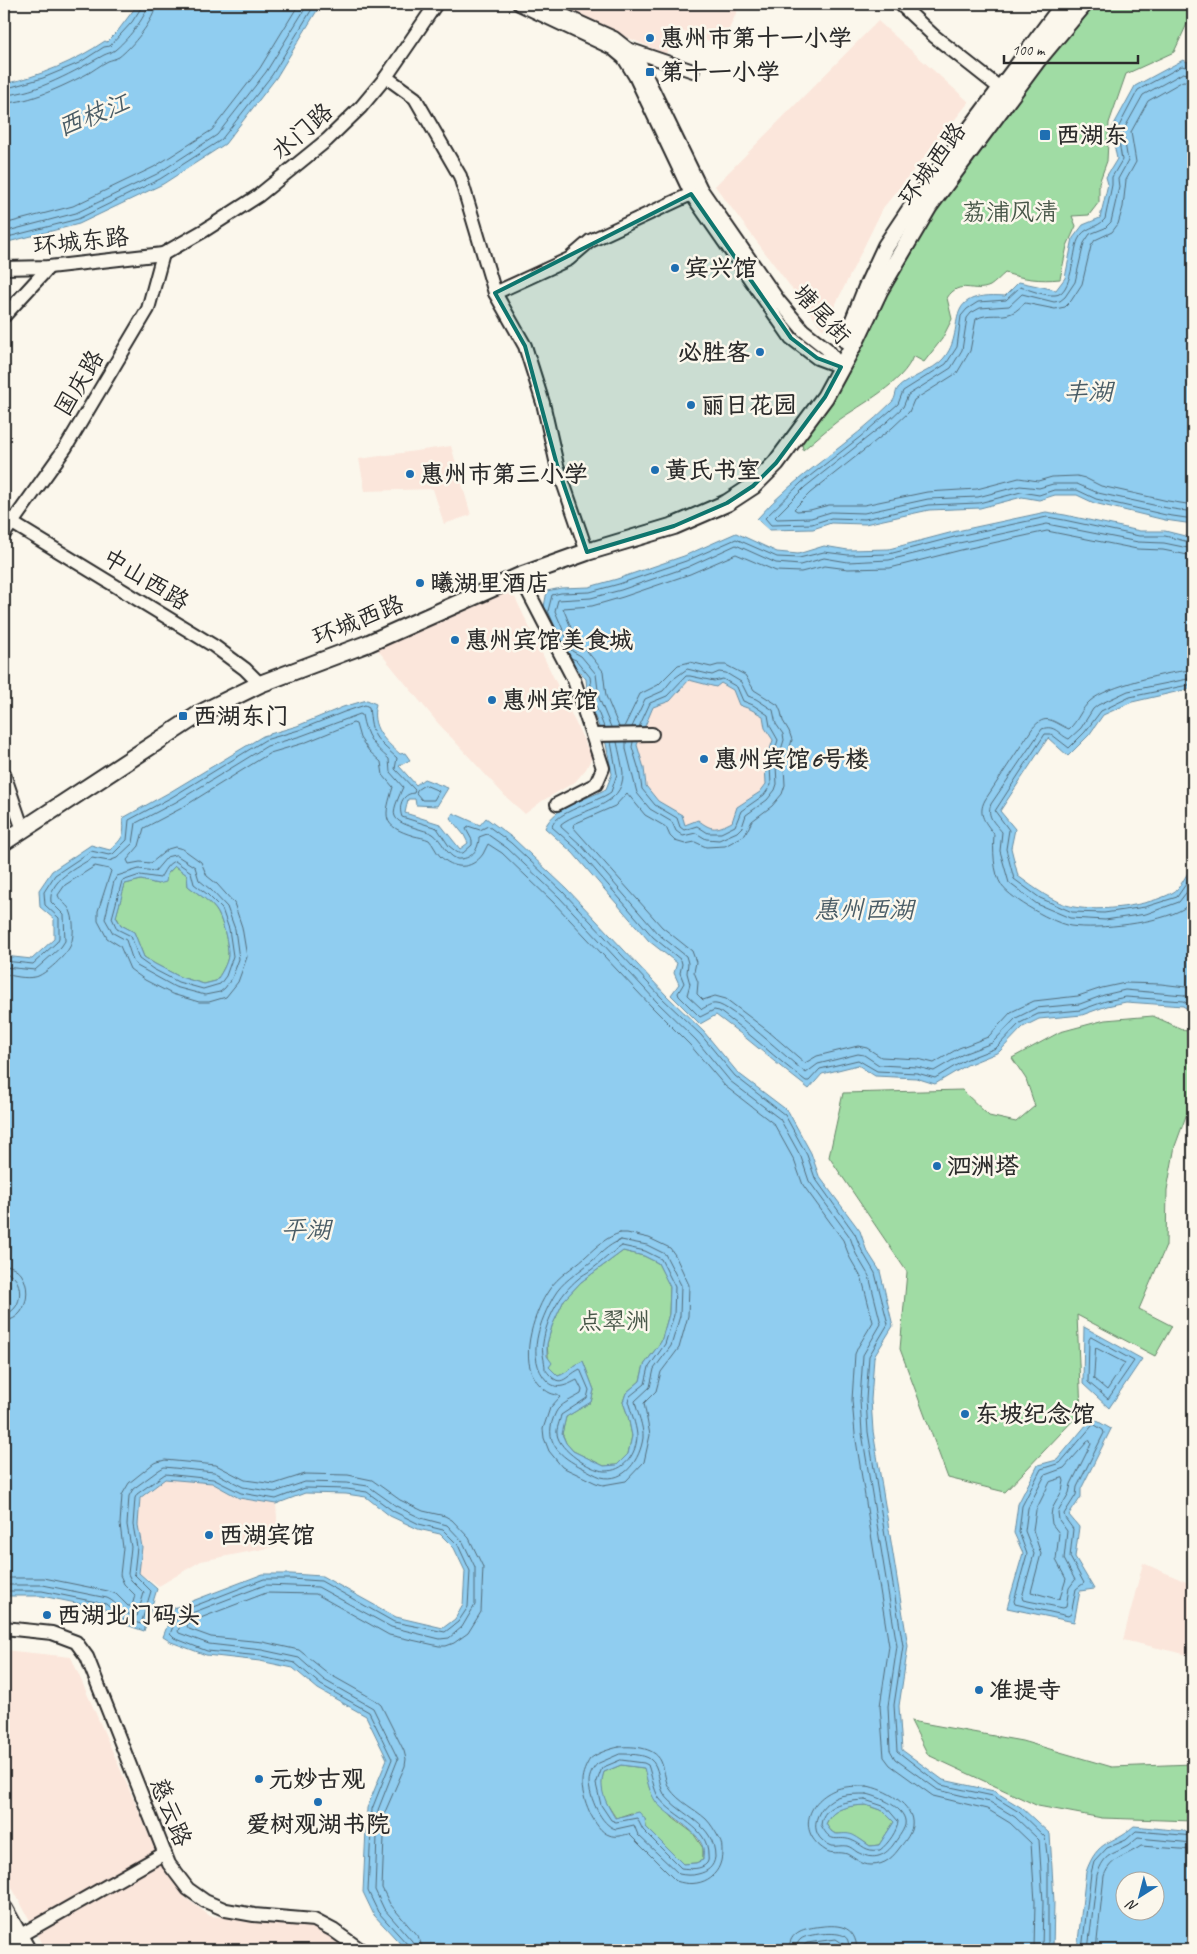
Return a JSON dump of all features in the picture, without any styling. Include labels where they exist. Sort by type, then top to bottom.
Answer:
[{"type":"main road","name":"环城西路","points":[[841,367],[848,332],[886,246],[910,210],[1064,4]]},
{"type":"main road","name":"环城西路","points":[[4,842],[201,713],[260,684],[369,644],[520,576],[587,552],[674,526],[727,503],[753,486],[776,463],[825,397],[856,340],[879,291],[928,206],[1038,59],[1084,4]]},
{"type":"main road","points":[[4,1909],[16,1943]]},
{"type":"street","name":"水门路","points":[[163,254],[258,196],[327,140],[361,107],[386,77],[436,4]]},
{"type":"street","name":"塘尾街","points":[[519,4],[612,48],[624,58],[635,76],[691,194],[791,338],[817,358],[841,367]]},
{"type":"street","points":[[539,4],[614,38],[628,49],[692,71]]},
{"type":"street","points":[[900,4],[934,36],[1001,89]]},
{"type":"street","name":"塘尾街","points":[[628,49],[638,61],[701,189],[778,300],[803,330],[827,349],[841,367]]},
{"type":"street","points":[[386,77],[415,98],[460,176],[495,293],[525,346],[543,404],[557,464],[587,552]]},
{"type":"street","points":[[495,293],[569,259],[590,241],[691,194]]},
{"type":"street","name":"环城东路","points":[[4,268],[49,267],[163,254]]},
{"type":"street","name":"国庆路","points":[[4,534],[8,521],[66,447],[148,309],[163,254]]},
{"type":"street","points":[[4,316],[49,267]]},
{"type":"street","name":"中山西路","points":[[8,521],[214,646],[245,669],[260,684]]},
{"type":"street","points":[[520,576],[574,680],[603,768],[596,784],[557,804]]},
{"type":"street","points":[[593,735],[652,734]]},
{"type":"street","points":[[4,774],[23,830]]},
{"type":"street","name":"慈云路","points":[[4,1628],[52,1633],[76,1642],[87,1656],[169,1864],[188,1889],[205,1901],[226,1910],[254,1915],[314,1920],[333,1930],[361,1950]]},
{"type":"street","points":[[16,1943],[165,1853]]},
{"type":"highlighted area","points":[[691,194],[791,338],[817,358],[841,367],[825,397],[776,463],[753,486],[727,503],[674,526],[587,552],[557,465],[525,346],[495,293]]},
{"type":"shaded area","name":"惠州市第十一小学","points":[[577,4],[740,4],[722,46],[676,29],[666,54],[573,14]]},
{"type":"shaded area","points":[[878,21],[969,102],[883,208],[823,330],[715,186]]},
{"type":"shaded area","name":"惠州市第三小学","points":[[451,446],[471,515],[444,524],[433,489],[365,491],[359,459]]},
{"type":"shaded area","name":"惠州宾馆","points":[[510,587],[592,757],[586,769],[575,782],[542,801],[525,814],[506,797],[437,722],[377,649]]},
{"type":"shaded area","name":"惠州宾馆6号楼","points":[[689,680],[716,687],[721,683],[733,690],[739,705],[763,716],[765,728],[773,740],[765,765],[766,784],[760,792],[737,807],[732,822],[719,828],[709,829],[698,820],[685,825],[682,815],[658,801],[646,786],[644,768],[637,746],[653,707],[670,701]]},
{"type":"shaded area","name":"西湖宾馆","points":[[165,1479],[212,1483],[239,1498],[276,1504],[279,1546],[201,1561],[159,1586],[139,1573],[142,1547],[138,1525],[140,1498]]},
{"type":"shaded area","points":[[1143,1563],[1193,1585],[1193,1656],[1123,1640]]},
{"type":"shaded area","points":[[4,1650],[71,1657],[166,1873],[186,1898],[210,1916],[314,1924],[347,1950],[46,1950],[4,1873]]},
{"type":"green space","name":"荔浦风清","points":[[1093,4],[1193,4],[1193,19],[1187,24],[1174,52],[1126,74],[1109,123],[1107,161],[1099,183],[1099,202],[1089,215],[1072,216],[1076,226],[1067,246],[1060,279],[1032,279],[1005,273],[990,286],[984,288],[962,288],[952,292],[947,298],[952,319],[942,339],[924,362],[913,356],[908,366],[892,384],[839,420],[803,450],[801,438],[853,358],[919,235],[1070,27]]},
{"type":"green space","points":[[175,866],[187,875],[188,886],[209,902],[218,913],[222,922],[227,940],[228,956],[225,966],[216,981],[204,984],[180,977],[144,957],[134,932],[121,925],[116,916],[125,884],[141,880],[158,884]]},
{"type":"green space","points":[[1153,1016],[1193,1034],[1193,1097],[1175,1146],[1167,1190],[1166,1246],[1139,1309],[1172,1326],[1155,1356],[1077,1315],[1081,1412],[1005,1492],[948,1478],[900,1349],[907,1272],[829,1157],[843,1093],[962,1090],[989,1116],[1016,1122],[1035,1106],[1026,1079],[1012,1058],[1060,1032],[1105,1020]]},
{"type":"green space","name":"点翠洲","points":[[623,1251],[644,1256],[658,1263],[670,1286],[669,1314],[661,1342],[644,1365],[640,1381],[626,1393],[623,1402],[632,1436],[628,1454],[617,1465],[604,1466],[573,1451],[566,1443],[562,1433],[566,1417],[591,1402],[594,1390],[583,1361],[558,1376],[549,1367],[547,1344],[552,1326],[564,1300],[581,1282]]},
{"type":"green space","points":[[911,1721],[1022,1741],[1112,1767],[1193,1764],[1193,1821],[1102,1818],[1038,1806],[928,1755]]},
{"type":"green space","points":[[621,1765],[644,1768],[650,1790],[673,1818],[693,1833],[703,1848],[703,1860],[696,1863],[683,1864],[646,1827],[645,1819],[631,1813],[616,1818],[606,1802],[602,1791],[602,1779],[604,1772]]},
{"type":"green space","points":[[866,1805],[883,1811],[894,1822],[879,1845],[870,1846],[848,1834],[835,1834],[826,1824],[833,1814],[842,1808]]},
{"type":"water","name":"西枝江","points":[[138,4],[321,4],[276,78],[225,144],[163,184],[79,224],[4,243],[4,84],[31,77],[56,67],[105,41],[107,42]]},
{"type":"water","name":"丰湖","points":[[1183,60],[1193,64],[1193,524],[1165,520],[1094,503],[1077,495],[1055,495],[1039,500],[1022,497],[980,508],[929,510],[865,524],[831,523],[813,529],[769,530],[757,519],[772,503],[876,418],[893,400],[898,388],[943,359],[950,348],[962,306],[970,300],[984,296],[1005,296],[1019,282],[1056,290],[1065,278],[1073,238],[1083,225],[1100,218],[1108,184],[1106,177],[1117,159],[1111,130],[1135,86]]},
{"type":"water","name":"惠州西湖","points":[[1046,512],[1140,531],[1165,531],[1193,538],[1193,688],[1132,702],[1103,715],[1089,735],[1068,756],[1048,738],[1000,811],[1015,829],[1011,848],[1018,876],[1044,895],[1067,905],[1097,909],[1124,907],[1162,898],[1175,891],[1193,867],[1193,1013],[1183,1006],[1126,1002],[1107,1006],[1082,1015],[1039,1019],[1023,1027],[999,1052],[967,1065],[935,1084],[916,1078],[875,1076],[858,1065],[822,1074],[809,1089],[716,1015],[700,1024],[671,995],[679,984],[674,973],[677,963],[649,941],[573,853],[545,828],[549,820],[563,809],[606,789],[612,774],[606,744],[588,700],[586,679],[573,664],[564,661],[543,612],[547,591],[561,588],[589,587],[617,579],[684,556],[736,533],[777,552],[798,554],[824,546],[848,550],[889,549],[957,531]],"holes":[[[689,680],[716,687],[721,683],[733,690],[739,705],[763,716],[765,728],[773,740],[765,765],[766,784],[760,792],[737,807],[732,822],[722,827],[714,828],[698,820],[685,825],[682,815],[658,801],[646,786],[644,768],[637,745],[653,707],[670,701]]]},
{"type":"water","name":"平湖","points":[[367,700],[376,704],[375,720],[380,732],[394,749],[400,754],[405,753],[410,760],[399,766],[416,785],[424,779],[448,788],[437,806],[416,805],[415,799],[408,799],[405,813],[440,824],[460,849],[468,843],[450,818],[453,813],[480,825],[486,818],[514,839],[567,889],[666,995],[704,1032],[738,1073],[788,1111],[811,1153],[819,1176],[860,1231],[866,1249],[880,1271],[893,1326],[874,1357],[871,1400],[873,1431],[908,1646],[899,1706],[902,1750],[943,1780],[994,1791],[1022,1808],[1050,1834],[1054,1902],[1053,1950],[852,1950],[851,1948],[839,1950],[837,1944],[806,1948],[805,1950],[406,1950],[374,1915],[363,1892],[367,1808],[387,1759],[366,1716],[318,1689],[293,1668],[260,1661],[206,1655],[171,1642],[163,1637],[174,1608],[263,1574],[322,1576],[396,1617],[443,1628],[455,1619],[463,1605],[465,1571],[454,1548],[440,1534],[418,1529],[390,1516],[366,1497],[346,1494],[305,1493],[276,1504],[239,1498],[212,1483],[165,1479],[140,1498],[138,1525],[142,1547],[139,1573],[157,1589],[144,1631],[118,1622],[105,1609],[42,1596],[4,1596],[4,1314],[8,1290],[4,1277],[4,956],[32,959],[54,939],[54,919],[40,907],[39,890],[52,871],[91,845],[110,850],[122,836],[124,829],[123,818],[263,736],[297,726],[343,707]],"holes":[[[175,866],[187,875],[188,886],[205,898],[220,917],[227,940],[228,956],[225,966],[216,981],[204,984],[180,977],[144,957],[134,932],[121,925],[116,917],[125,884],[141,880],[158,884],[166,882],[167,874]],[[623,1251],[644,1256],[658,1263],[670,1287],[669,1314],[661,1342],[644,1365],[640,1381],[626,1393],[623,1402],[632,1436],[628,1454],[617,1465],[604,1466],[573,1451],[566,1443],[562,1434],[566,1417],[591,1402],[594,1390],[583,1361],[558,1376],[549,1367],[552,1363],[547,1356],[547,1344],[552,1326],[564,1300],[581,1282]],[[621,1765],[644,1768],[650,1790],[656,1802],[689,1829],[700,1841],[703,1848],[703,1860],[696,1863],[683,1864],[646,1827],[645,1819],[639,1812],[615,1818],[602,1790],[604,1772]],[[866,1805],[883,1811],[894,1822],[879,1845],[870,1846],[853,1835],[835,1834],[829,1829],[826,1824],[829,1818],[843,1808]]]},
{"type":"water","points":[[1084,1327],[1142,1359],[1109,1408],[1083,1384]]},
{"type":"water","points":[[1092,1418],[1111,1429],[1081,1489],[1081,1497],[1069,1515],[1079,1527],[1075,1557],[1094,1589],[1080,1591],[1074,1622],[1007,1608],[1023,1553],[1014,1533],[1018,1504],[1038,1465],[1057,1460]]},
{"type":"water","points":[[1134,1826],[1193,1832],[1193,1950],[1077,1950],[1086,1872],[1095,1853]]},
{"type":"place","name":"惠州市第十一小学","points":[[650,38]]},
{"type":"place","name":"第十一小学","points":[[650,72]]},
{"type":"place","name":"西湖东","points":[[1045,135]]},
{"type":"place","name":"宾兴馆","points":[[675,268]]},
{"type":"place","name":"必胜客","points":[[760,352]]},
{"type":"place","name":"丽日花园","points":[[691,405]]},
{"type":"place","name":"黄氏书室","points":[[655,470]]},
{"type":"place","name":"惠州市第三小学","points":[[410,474]]},
{"type":"place","name":"曦湖里酒店","points":[[420,583]]},
{"type":"place","name":"惠州宾馆美食城","points":[[455,640]]},
{"type":"place","name":"惠州宾馆","points":[[492,700]]},
{"type":"place","name":"西湖东门","points":[[183,716]]},
{"type":"place","name":"惠州宾馆6号楼","points":[[704,759]]},
{"type":"place","name":"泗洲塔","points":[[937,1166]]},
{"type":"place","name":"东坡纪念馆","points":[[965,1414]]},
{"type":"place","name":"西湖宾馆","points":[[209,1535]]},
{"type":"place","name":"西湖北门码头","points":[[47,1615]]},
{"type":"place","name":"准提寺","points":[[979,1690]]},
{"type":"place","name":"元妙古观","points":[[259,1779]]},
{"type":"place","name":"爱树观湖书院","points":[[318,1802]]}]
